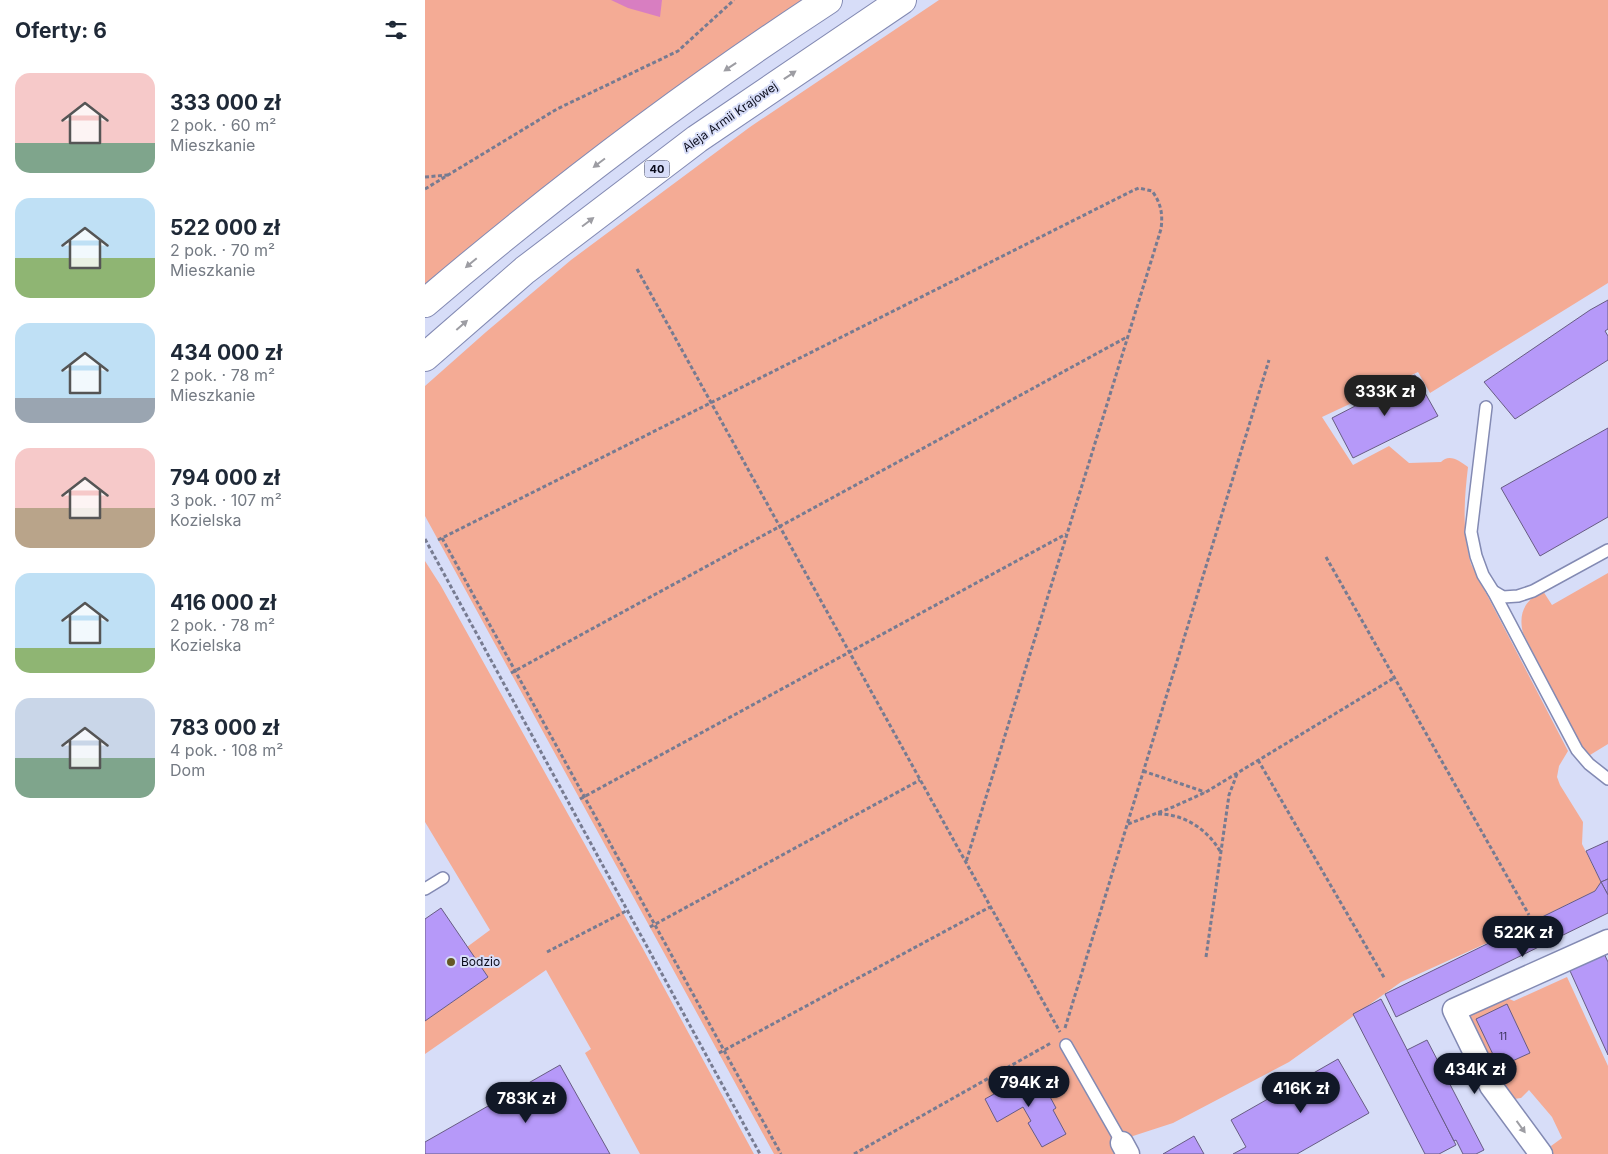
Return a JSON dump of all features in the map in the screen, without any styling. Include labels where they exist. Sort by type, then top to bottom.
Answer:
[{"type":"main road","points":[[425,303],[501,238],[675,105],[828,0]]},
{"type":"main road","name":"Aleja Armii Krajowej","points":[[425,357],[525,270],[697,139],[902,0]]},
{"type":"street","points":[[1541,1154],[1491,1086],[1454,1010],[1608,941]]},
{"type":"lane","points":[[1486,407],[1471,532],[1476,556],[1483,575],[1493,590],[1577,750],[1589,764],[1608,779]]},
{"type":"lane","points":[[1493,590],[1503,596],[1518,596],[1533,591],[1608,550]]},
{"type":"lane","points":[[425,889],[443,878]]},
{"type":"lane","points":[[1064,1041],[1125,1148]]},
{"type":"path","points":[[425,189],[557,109],[678,51],[734,0]]},
{"type":"path","points":[[425,176],[448,175]]},
{"type":"path","points":[[781,1154],[585,797],[440,539],[1132,191],[1146,188],[1152,191],[1156,197],[1163,218],[1161,229],[965,862]]},
{"type":"path","points":[[637,269],[1064,1041]]},
{"type":"path","points":[[511,673],[779,525],[1127,337]]},
{"type":"path","points":[[854,1154],[1064,1041],[1127,824],[1269,360]]},
{"type":"path","points":[[580,800],[1066,534]]},
{"type":"path","points":[[425,540],[760,1154]]},
{"type":"path","points":[[1326,557],[1529,915]]},
{"type":"path","points":[[1127,824],[1206,792],[1394,678]]},
{"type":"path","points":[[1258,760],[1385,979]]},
{"type":"path","points":[[1143,771],[1206,792]]},
{"type":"path","points":[[1206,957],[1229,795],[1231,786],[1239,771]]},
{"type":"path","points":[[650,927],[920,780]]},
{"type":"path","points":[[1154,814],[1175,816],[1192,823],[1209,836],[1221,852]]},
{"type":"path","points":[[719,1053],[991,907]]},
{"type":"path","points":[[547,952],[626,911]]},
{"type":"shaded area","points":[[425,0],[811,0],[611,136],[523,204],[425,287]]},
{"type":"shaded area","points":[[611,0],[662,0],[660,17],[628,8]]},
{"type":"shaded area","points":[[939,0],[1608,0],[1608,283],[1430,393],[1418,372],[1322,417],[1353,465],[1389,446],[1409,463],[1441,462],[1444,459],[1451,458],[1458,460],[1468,467],[1465,516],[1466,540],[1471,564],[1568,751],[1559,766],[1557,777],[1583,822],[1582,844],[1601,882],[1595,891],[1401,982],[1289,1062],[1173,1123],[1133,1136],[1122,1143],[1122,1154],[774,1154],[425,516],[425,386],[571,260],[750,127]]},
{"type":"shaded area","points":[[425,561],[441,586],[642,947],[754,1154],[640,1154],[585,1053],[591,1049],[546,970],[425,1054],[425,1021],[488,977],[467,947],[490,930],[425,822]]},
{"type":"shaded area","points":[[1608,573],[1608,744],[1590,755],[1581,746],[1523,633],[1521,619],[1527,603],[1543,591],[1552,605]]},
{"type":"shaded area","points":[[1567,977],[1608,1066],[1608,1154],[1553,1154],[1551,1146],[1562,1138],[1552,1117],[1529,1090],[1521,1098],[1514,1099],[1496,1079],[1467,1017],[1470,1009],[1499,995],[1514,1001]]},
{"type":"building","points":[[1608,300],[1608,329],[1605,331],[1608,336],[1608,360],[1515,419],[1484,382],[1590,310]]},
{"type":"building","points":[[1415,375],[1438,416],[1353,458],[1332,418]]},
{"type":"building","points":[[1608,428],[1608,517],[1540,556],[1501,488]]},
{"type":"building","points":[[1608,841],[1608,879],[1601,882],[1586,851]]},
{"type":"building","points":[[1608,879],[1608,895],[1601,882]]},
{"type":"building","points":[[1601,882],[1608,895],[1608,913],[1396,1017],[1385,994],[1595,891]]},
{"type":"building","name":"Bodzio","points":[[441,908],[488,977],[425,1021],[425,919]]},
{"type":"building","points":[[1601,947],[1608,962],[1608,1055],[1566,962]]},
{"type":"building","points":[[1381,999],[1456,1145],[1439,1154],[1425,1154],[1353,1014]]},
{"type":"building","points":[[1507,1004],[1530,1053],[1499,1067],[1476,1019]]},
{"type":"building","points":[[1427,1040],[1484,1150],[1476,1154],[1463,1154],[1456,1140],[1454,1141],[1407,1050]]},
{"type":"building","points":[[1338,1059],[1369,1113],[1297,1154],[1233,1154],[1246,1147],[1231,1120]]},
{"type":"building","points":[[560,1065],[610,1154],[425,1154],[425,1142]]},
{"type":"building","points":[[1032,1073],[1045,1095],[1048,1093],[1056,1108],[1053,1110],[1066,1134],[1042,1147],[1028,1123],[1031,1121],[1023,1107],[997,1122],[985,1099]]},
{"type":"building","points":[[1194,1136],[1204,1154],[1163,1154]]},
{"type":"place","name":"Bodzio","points":[[451,962]]}]
